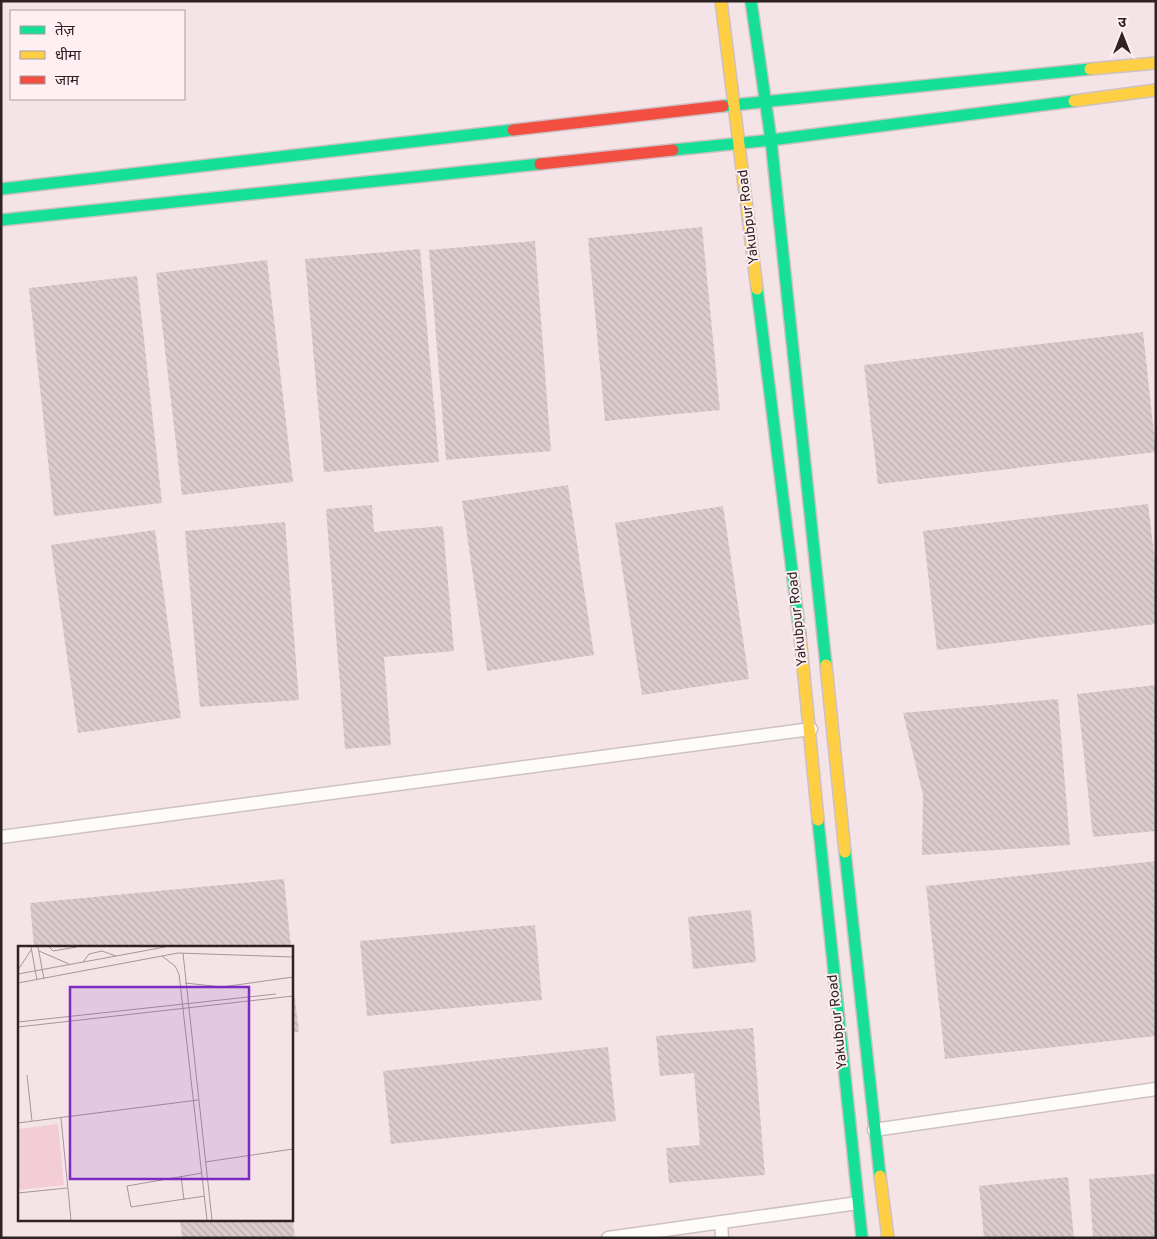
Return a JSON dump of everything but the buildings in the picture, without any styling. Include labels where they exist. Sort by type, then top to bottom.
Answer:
[{"type":"street","name":"Yakubpur Road","points":[[721,1],[796,598],[837,1016],[862,1238]]},
{"type":"street","name":"Yakubpur Road","points":[[750,1],[771,140],[834,726],[874,1130],[888,1238]]},
{"type":"street","points":[[1,189],[735,104],[1156,64]]},
{"type":"street","points":[[1,220],[771,140],[1156,90]]},
{"type":"lane","points":[[1,837],[834,726]]},
{"type":"lane","points":[[874,1130],[1156,1089]]},
{"type":"lane","points":[[608,1238],[858,1203]]},
{"type":"lane","points":[[721,1222],[722,1238]]},
{"type":"traffic: fast","points":[[751,1],[771,140],[826,665]]},
{"type":"traffic: fast","points":[[723,106],[1090,69]]},
{"type":"traffic: fast","points":[[673,150],[771,140],[1074,101]]},
{"type":"traffic: fast","points":[[1,189],[513,130]]},
{"type":"traffic: fast","points":[[1,220],[540,164]]},
{"type":"traffic: fast","points":[[757,289],[800,635]]},
{"type":"traffic: fast","points":[[818,820],[862,1238]]},
{"type":"traffic: fast","points":[[845,852],[880,1176]]},
{"type":"traffic: slow","points":[[721,1],[757,289]]},
{"type":"traffic: slow","points":[[1090,69],[1156,63]]},
{"type":"traffic: slow","points":[[1074,101],[1156,90]]},
{"type":"traffic: slow","points":[[800,635],[818,820]]},
{"type":"traffic: slow","points":[[826,665],[845,852]]},
{"type":"traffic: slow","points":[[880,1176],[888,1238]]},
{"type":"traffic: jam","points":[[513,130],[723,106]]},
{"type":"traffic: jam","points":[[540,164],[673,150]]}]
